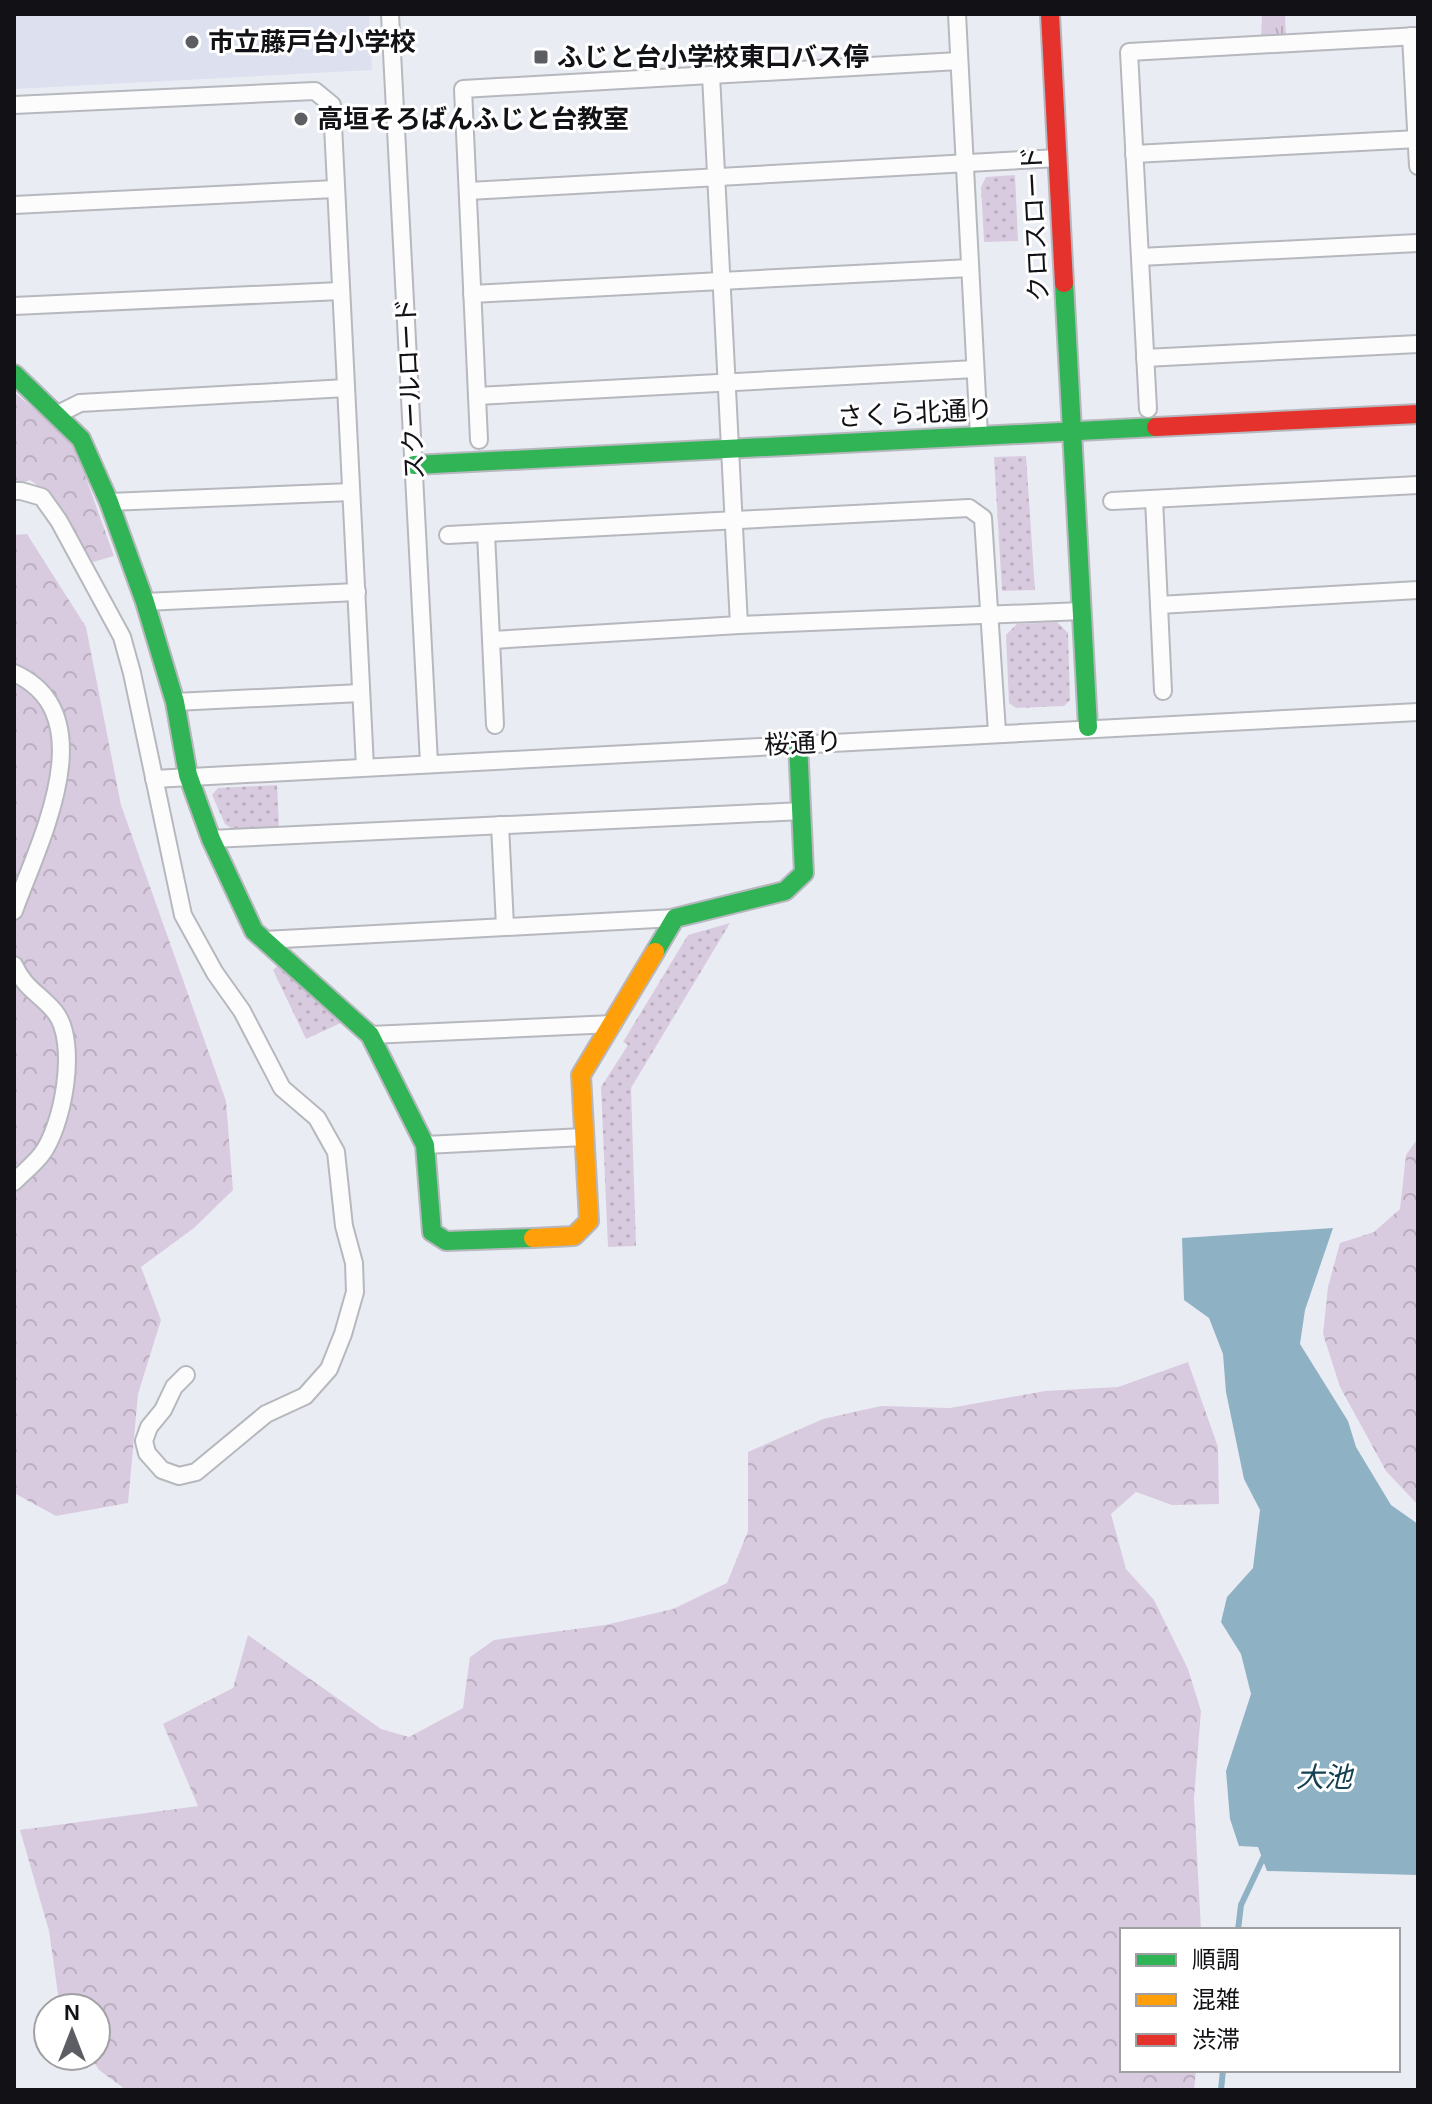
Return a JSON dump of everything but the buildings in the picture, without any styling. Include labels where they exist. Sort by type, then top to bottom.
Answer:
[{"type":"street","name":"スクールロード","points":[[390,14],[429,763]]},
{"type":"street","points":[[957,14],[979,436]]},
{"type":"street","name":"クロスロード","points":[[1050,14],[1088,727]]},
{"type":"street","points":[[1148,409],[1129,52],[1415,36],[1418,166]]},
{"type":"street","points":[[479,440],[463,89],[959,61]]},
{"type":"street","points":[[711,75],[739,625]]},
{"type":"street","points":[[14,105],[315,91],[332,105],[365,767]]},
{"type":"street","points":[[1134,154],[1417,140]]},
{"type":"street","points":[[468,191],[1058,158]]},
{"type":"street","points":[[14,205],[335,189]]},
{"type":"street","points":[[1140,257],[1418,243]]},
{"type":"street","points":[[472,294],[970,268]]},
{"type":"street","points":[[14,306],[340,291]]},
{"type":"street","points":[[1145,358],[1418,344]]},
{"type":"street","points":[[477,396],[975,369]]},
{"type":"street","points":[[14,374],[81,439],[109,502],[145,602],[175,702],[188,775],[211,839],[254,931],[370,1035],[425,1145],[432,1232],[446,1241],[574,1236],[589,1221],[581,1075],[675,918]]},
{"type":"street","points":[[58,414],[80,403],[346,388]]},
{"type":"street","name":"さくら北通り","points":[[414,465],[1418,414]]},
{"type":"street","points":[[1112,501],[1418,485]]},
{"type":"street","points":[[14,491],[42,497],[59,521],[122,637],[183,915],[215,973],[242,1011],[282,1088],[317,1118],[336,1152],[344,1226],[354,1263],[355,1292],[329,1369],[305,1396],[266,1414],[196,1472],[179,1476],[162,1470],[147,1453],[144,1441],[149,1427],[163,1410],[174,1387],[186,1375]]},
{"type":"street","points":[[109,502],[351,492]]},
{"type":"street","points":[[1154,499],[1163,691]]},
{"type":"street","points":[[448,535],[969,508],[983,518],[997,732]]},
{"type":"street","points":[[486,533],[495,725]]},
{"type":"street","points":[[1159,605],[1418,590]]},
{"type":"street","points":[[145,602],[357,592]]},
{"type":"street","points":[[492,640],[739,625],[1082,611]]},
{"type":"street","points":[[14,673],[40,690],[54,711],[61,738],[52,809],[44,839],[14,911]]},
{"type":"street","points":[[175,702],[361,693]]},
{"type":"street","name":"桜通り","points":[[154,779],[1088,727],[1418,712]]},
{"type":"street","points":[[264,940],[675,918],[785,891],[804,873],[798,743]]},
{"type":"street","points":[[211,839],[802,811]]},
{"type":"street","points":[[500,825],[505,926]]},
{"type":"street","points":[[14,965],[22,981],[56,1013],[63,1029],[67,1056],[60,1115],[42,1154],[14,1182]]},
{"type":"street","points":[[370,1035],[613,1024]]},
{"type":"street","points":[[425,1145],[584,1137]]},
{"type":"shaded area","name":"市立藤戸台小学校","points":[[14,14],[369,14],[372,70],[14,89]]},
{"type":"green space","points":[[1262,14],[1285,14],[1286,39],[1261,39]]},
{"type":"green space","points":[[1015,175],[1018,241],[984,242],[981,187],[986,177]]},
{"type":"green space","points":[[14,392],[57,428],[76,450],[114,556],[93,562],[50,495],[30,480],[14,486]]},
{"type":"green space","points":[[1026,456],[1035,590],[1002,591],[994,457]]},
{"type":"green space","points":[[27,534],[86,627],[121,805],[226,1101],[233,1190],[194,1228],[141,1267],[161,1320],[138,1394],[128,1503],[56,1516],[14,1493],[14,535]]},
{"type":"green space","points":[[1057,622],[1068,633],[1070,700],[1064,706],[1016,708],[1009,703],[1006,635],[1017,624]]},
{"type":"green space","points":[[277,785],[279,827],[232,829],[225,824],[212,795],[218,788]]},
{"type":"green space","points":[[730,923],[631,1088],[636,1246],[608,1247],[601,1087],[628,1045],[623,1042],[688,935]]},
{"type":"green space","points":[[279,965],[343,1022],[306,1039],[273,970]]},
{"type":"green space","points":[[1418,1138],[1418,1505],[1386,1471],[1340,1387],[1323,1334],[1328,1287],[1340,1243],[1374,1232],[1400,1209],[1406,1155]]},
{"type":"green space","points":[[1188,1362],[1218,1447],[1219,1504],[1172,1505],[1136,1492],[1111,1514],[1126,1569],[1154,1600],[1188,1669],[1201,1711],[1194,1798],[1201,1928],[1120,1928],[1120,2072],[1196,2072],[1194,2090],[126,2090],[102,2072],[112,2072],[112,1992],[58,1992],[49,1931],[20,1830],[198,1806],[163,1724],[233,1688],[248,1635],[381,1729],[409,1737],[463,1708],[470,1657],[494,1640],[605,1625],[673,1609],[727,1583],[748,1531],[748,1452],[823,1419],[881,1406],[950,1408],[1045,1391],[1118,1387]]},
{"type":"water","name":"大池","points":[[1333,1228],[1305,1310],[1300,1344],[1348,1421],[1356,1447],[1391,1505],[1418,1524],[1418,1875],[1267,1871],[1258,1847],[1239,1846],[1230,1819],[1226,1771],[1251,1694],[1241,1654],[1221,1622],[1227,1597],[1253,1568],[1260,1510],[1244,1479],[1226,1392],[1223,1354],[1209,1318],[1184,1300],[1182,1238]]},
{"type":"waterway","points":[[1238,1928],[1241,1905],[1265,1854]]},
{"type":"waterway","points":[[1221,2090],[1223,2072]]},
{"type":"traffic: fast","points":[[1064,283],[1088,727]]},
{"type":"traffic: fast","points":[[14,374],[81,439],[109,502],[145,602],[175,702],[188,775],[211,839],[254,931],[370,1035],[425,1145],[432,1232],[446,1241],[533,1238]]},
{"type":"traffic: fast","points":[[414,465],[1156,427]]},
{"type":"traffic: fast","points":[[655,952],[675,918],[785,891],[804,873],[798,743]]},
{"type":"traffic: slow","points":[[533,1238],[574,1236],[589,1221],[581,1075],[655,952]]},
{"type":"traffic: jam","points":[[1050,14],[1064,283]]},
{"type":"traffic: jam","points":[[1156,427],[1418,414]]},
{"type":"place","name":"市立藤戸台小学校","points":[[192,42]]},
{"type":"place","name":"ふじと台小学校東口バス停","points":[[541,57]]},
{"type":"place","name":"高垣そろばんふじと台教室","points":[[301,119]]}]
